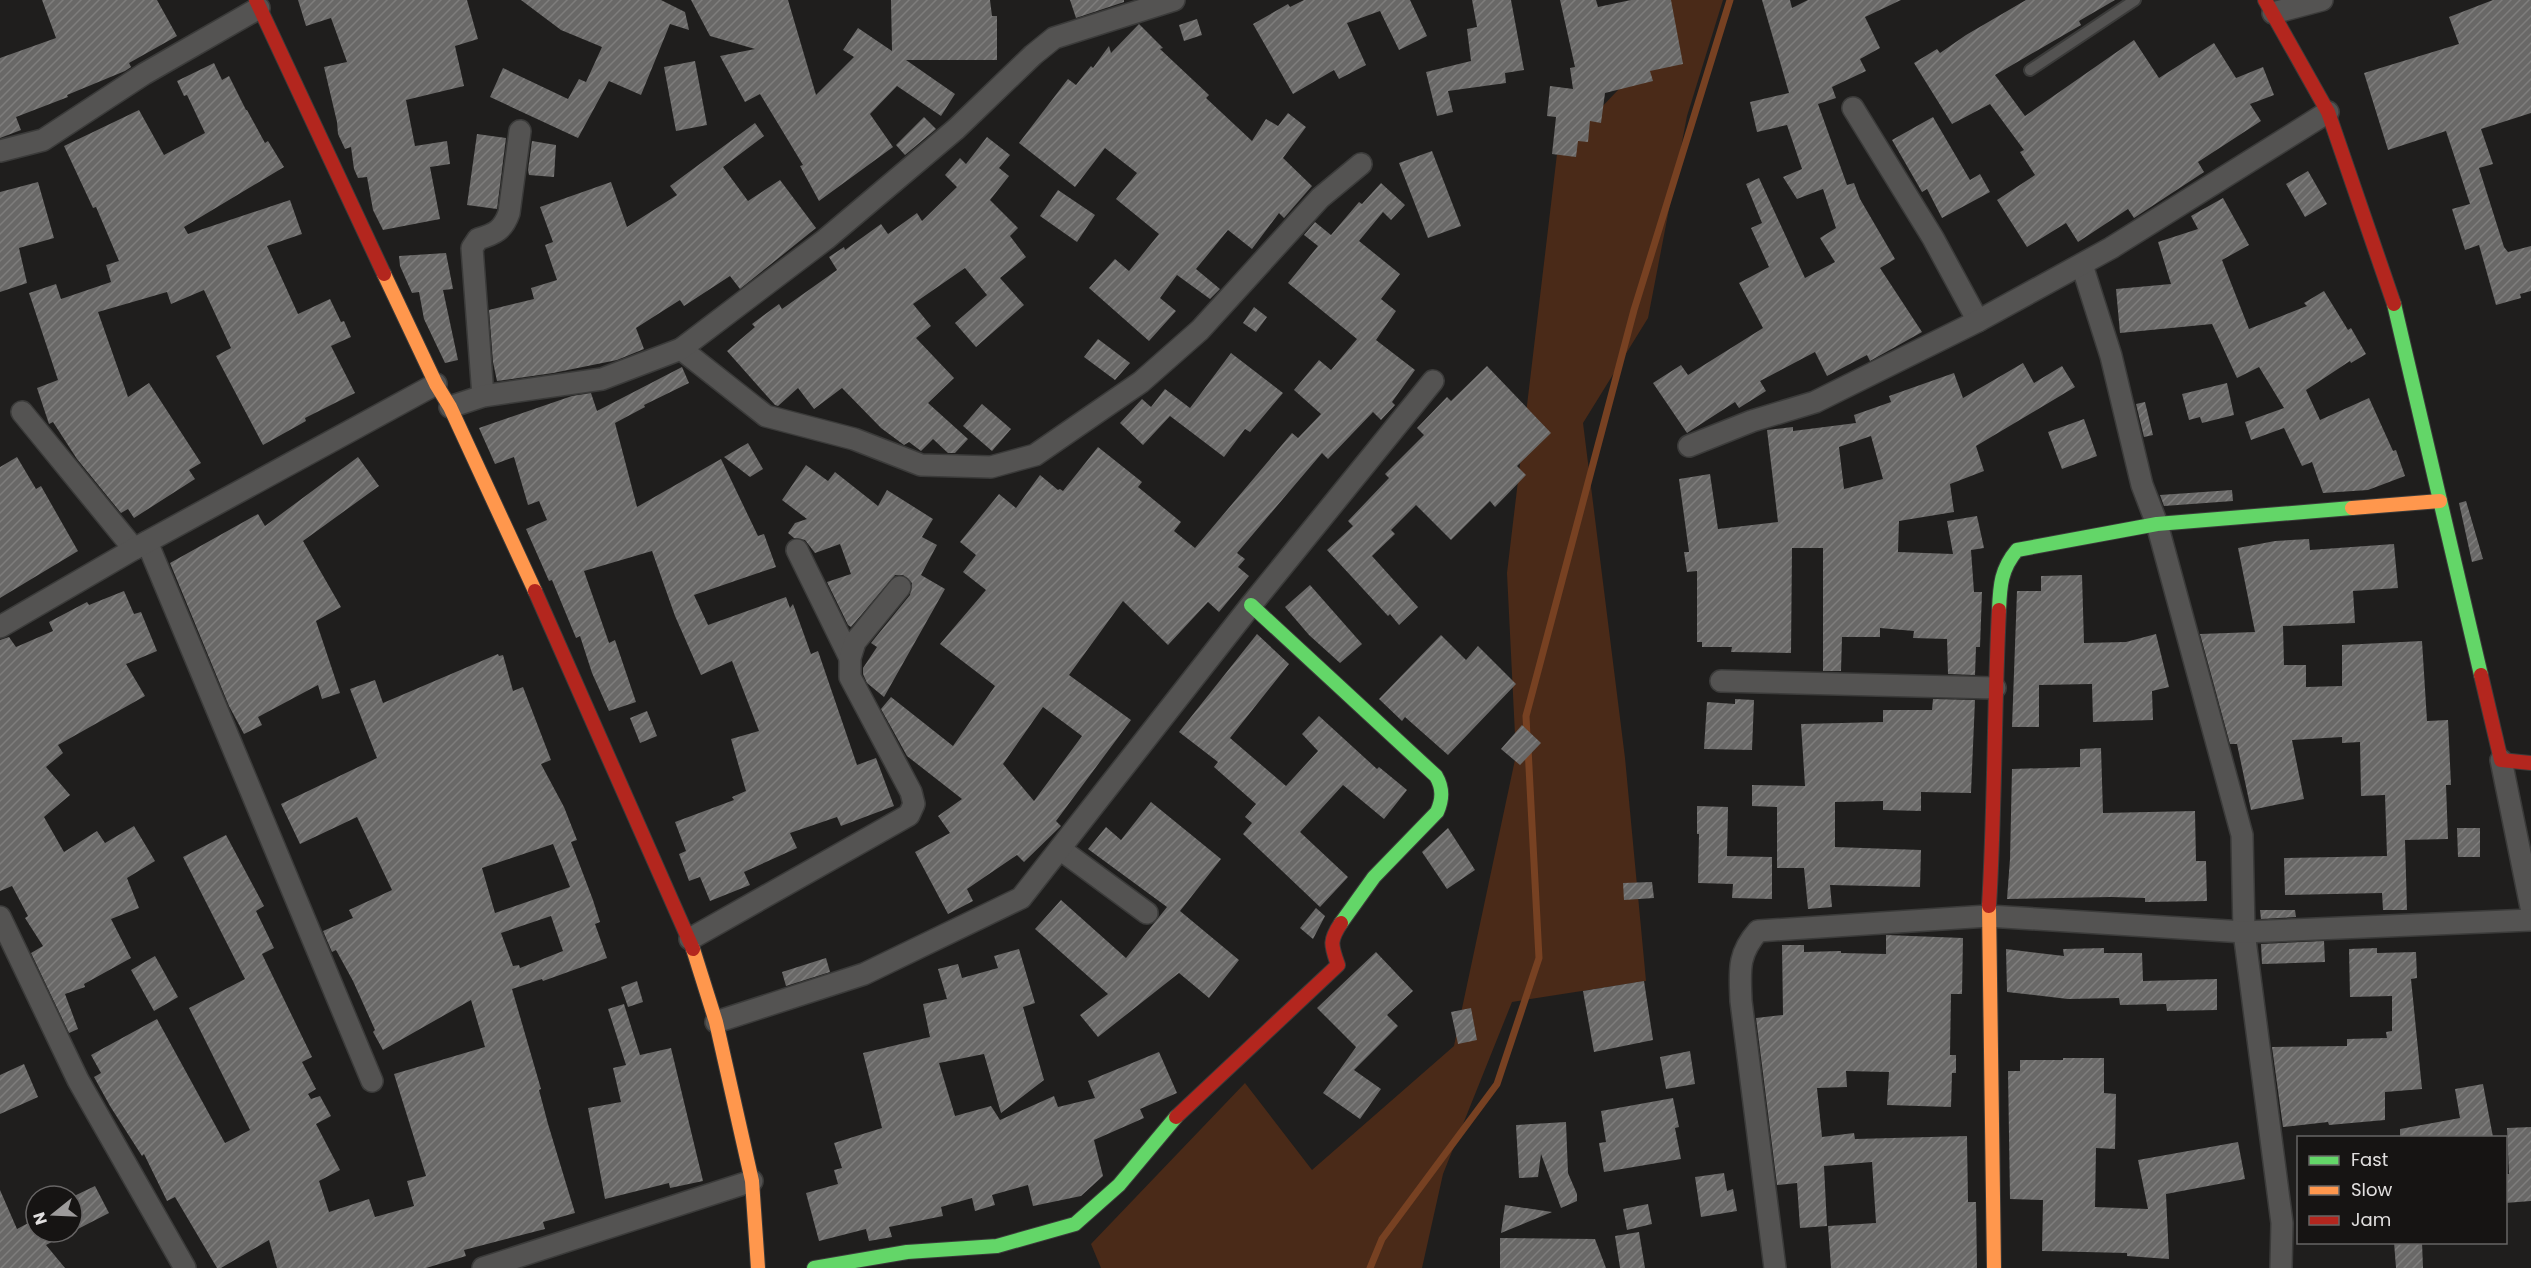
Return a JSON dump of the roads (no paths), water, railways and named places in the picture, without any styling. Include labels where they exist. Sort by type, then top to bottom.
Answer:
[{"type":"street","points":[[450,407],[483,396],[602,379],[681,349],[826,239],[956,129],[1033,55],[1054,39],[1174,0]]},
{"type":"street","points":[[2322,0],[2269,6],[2328,112],[2394,303],[2501,760],[2531,907]]},
{"type":"street","points":[[0,151],[44,140],[144,74],[258,4],[436,384],[450,407],[573,673],[690,939],[716,1022],[752,1181],[758,1268]]},
{"type":"street","points":[[1853,108],[1933,238],[1978,321]]},
{"type":"street","points":[[1689,446],[1752,421],[1815,402],[1978,321],[2082,265],[2328,112]]},
{"type":"street","points":[[483,396],[472,248],[478,239],[495,234],[505,225],[509,213],[520,131]]},
{"type":"street","points":[[681,349],[766,416],[854,439],[921,465],[990,467],[1035,455],[1141,382],[1200,330],[1320,198],[1361,164]]},
{"type":"street","points":[[2082,265],[2111,356],[2142,485],[2157,524],[2242,835],[2244,932],[2282,1223],[2281,1268]]},
{"type":"street","points":[[716,1022],[864,974],[1021,898],[1251,605],[1433,381]]},
{"type":"street","points":[[0,627],[140,545],[436,384]]},
{"type":"street","points":[[22,412],[140,545],[372,1081]]},
{"type":"street","points":[[1994,1268],[1988,915],[1994,822],[1995,688],[2000,580],[2006,563],[2017,549],[2157,524],[2440,501]]},
{"type":"street","points":[[796,550],[850,658]]},
{"type":"street","points":[[690,939],[909,815],[914,804],[911,792],[850,677],[850,658],[855,642],[900,587]]},
{"type":"street","points":[[814,1268],[907,1252],[996,1246],[1075,1224],[1119,1185],[1173,1120],[1338,965],[1332,946],[1332,936],[1374,877],[1437,812],[1442,804],[1441,784],[1436,776],[1251,605]]},
{"type":"street","points":[[1721,681],[1995,688]]},
{"type":"street","points":[[2501,760],[2531,763]]},
{"type":"street","points":[[1060,849],[1147,913]]},
{"type":"street","points":[[1775,1268],[1741,1001],[1740,961],[1747,944],[1758,931],[1988,915],[2244,932],[2531,920]]},
{"type":"street","points":[[0,917],[78,1080],[185,1268]]},
{"type":"street","points":[[483,1268],[537,1260],[752,1181]]},
{"type":"lane","points":[[2030,70],[2135,0]]},
{"type":"waterway","points":[[1527,737],[1526,716],[1634,310],[1730,0]]},
{"type":"waterway","points":[[1370,1268],[1382,1239],[1497,1084],[1539,958],[1528,748]]}]
